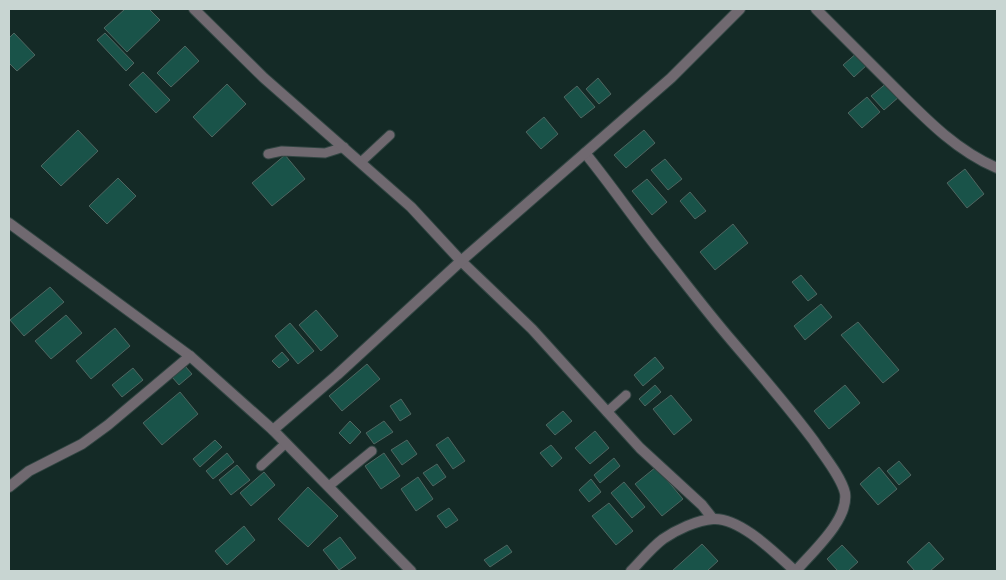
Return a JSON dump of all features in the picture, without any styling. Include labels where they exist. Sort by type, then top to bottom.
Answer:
[{"type":"street","points":[[194,9],[264,78],[412,207],[461,261],[532,329],[640,448],[702,505],[713,519]]},
{"type":"street","points":[[273,430],[338,375],[461,261],[671,78],[740,9]]},
{"type":"street","points":[[816,9],[928,121],[961,148],[981,161],[997,168]]},
{"type":"street","points":[[585,153],[604,175],[637,223],[797,418],[826,457],[844,491],[845,499],[841,515],[832,530],[796,571],[741,528],[727,521],[713,519],[682,528],[663,539],[631,571]]},
{"type":"street","points":[[9,223],[190,356],[273,430],[411,571]]},
{"type":"street","points":[[9,487],[29,471],[82,444],[190,356]]},
{"type":"lane","points":[[361,162],[390,135]]},
{"type":"lane","points":[[268,154],[282,151],[325,153],[344,147]]},
{"type":"lane","points":[[607,412],[626,395]]},
{"type":"lane","points":[[261,466],[286,443]]},
{"type":"lane","points":[[329,486],[372,451]]},
{"type":"building","points":[[125,9],[149,9],[160,20],[127,52],[104,28]]},
{"type":"building","points":[[14,33],[35,55],[17,71],[9,63],[9,38]]},
{"type":"building","points":[[105,33],[134,63],[126,71],[97,40]]},
{"type":"building","points":[[185,46],[199,61],[171,87],[157,73]]},
{"type":"building","points":[[858,52],[868,64],[854,77],[843,65]]},
{"type":"building","points":[[143,72],[170,100],[156,113],[129,85]]},
{"type":"building","points":[[598,78],[611,94],[599,104],[586,89]]},
{"type":"building","points":[[888,82],[900,96],[884,110],[871,96]]},
{"type":"building","points":[[227,84],[246,104],[212,137],[193,117]]},
{"type":"building","points":[[577,86],[595,107],[581,118],[564,97]]},
{"type":"building","points":[[867,97],[880,112],[862,128],[848,113]]},
{"type":"building","points":[[544,117],[558,134],[541,149],[526,132]]},
{"type":"building","points":[[78,130],[98,151],[61,186],[41,166]]},
{"type":"building","points":[[644,130],[655,143],[626,168],[614,155]]},
{"type":"building","points":[[285,155],[305,179],[272,206],[252,183]]},
{"type":"building","points":[[665,159],[682,179],[668,190],[651,170]]},
{"type":"building","points":[[965,169],[984,194],[967,208],[947,183]]},
{"type":"building","points":[[118,178],[136,196],[107,224],[89,206]]},
{"type":"building","points":[[647,179],[667,202],[652,215],[632,191]]},
{"type":"building","points":[[690,192],[706,211],[695,219],[680,201]]},
{"type":"building","points":[[733,224],[748,243],[715,270],[700,252]]},
{"type":"building","points":[[801,275],[817,294],[808,301],[792,282]]},
{"type":"building","points":[[50,287],[64,302],[24,336],[10,320]]},
{"type":"building","points":[[821,304],[832,317],[805,340],[794,326]]},
{"type":"building","points":[[316,310],[338,336],[321,351],[299,325]]},
{"type":"building","points":[[66,315],[82,333],[51,359],[35,341]]},
{"type":"building","points":[[858,322],[899,370],[883,383],[841,335]]},
{"type":"building","points":[[290,323],[314,351],[298,364],[275,336]]},
{"type":"building","points":[[115,328],[130,346],[91,379],[76,361]]},
{"type":"building","points":[[282,352],[289,360],[279,368],[272,361]]},
{"type":"building","points":[[655,357],[664,368],[643,386],[634,375]]},
{"type":"building","points":[[367,364],[380,379],[342,411],[329,396]]},
{"type":"building","points":[[185,366],[192,374],[179,385],[172,377]]},
{"type":"building","points":[[133,368],[143,380],[122,397],[112,385]]},
{"type":"building","points":[[655,385],[661,392],[645,406],[639,399]]},
{"type":"building","points":[[845,385],[860,403],[829,429],[814,411]]},
{"type":"building","points":[[180,392],[198,414],[162,445],[143,423]]},
{"type":"building","points":[[671,395],[692,420],[674,435],[653,409]]},
{"type":"building","points":[[401,399],[411,414],[400,421],[390,406]]},
{"type":"building","points":[[563,411],[572,421],[555,435],[546,425]]},
{"type":"building","points":[[350,421],[361,432],[350,444],[339,433]]},
{"type":"building","points":[[384,421],[393,432],[374,444],[366,433]]},
{"type":"building","points":[[595,431],[609,448],[590,464],[575,448]]},
{"type":"building","points":[[448,437],[465,461],[453,469],[436,445]]},
{"type":"building","points":[[215,440],[222,447],[200,467],[193,459]]},
{"type":"building","points":[[407,440],[417,454],[402,465],[391,450]]},
{"type":"building","points":[[551,445],[562,458],[552,467],[540,453]]},
{"type":"building","points":[[227,453],[234,462],[213,479],[206,471]]},
{"type":"building","points":[[384,453],[400,476],[381,489],[365,466]]},
{"type":"building","points":[[614,458],[620,466],[600,483],[594,475]]},
{"type":"building","points":[[899,461],[911,475],[899,485],[887,471]]},
{"type":"building","points":[[437,464],[446,477],[433,486],[423,473]]},
{"type":"building","points":[[237,465],[250,480],[231,495],[219,480]]},
{"type":"building","points":[[656,467],[683,499],[662,516],[635,484]]},
{"type":"building","points":[[879,467],[897,489],[878,505],[860,484]]},
{"type":"building","points":[[264,472],[275,485],[251,506],[240,493]]},
{"type":"building","points":[[418,477],[433,499],[416,511],[401,489]]},
{"type":"building","points":[[591,479],[601,492],[589,502],[579,490]]},
{"type":"building","points":[[624,482],[645,507],[632,518],[611,493]]},
{"type":"building","points":[[308,487],[338,516],[308,547],[278,519]]},
{"type":"building","points":[[609,503],[633,531],[616,545],[592,516]]},
{"type":"building","points":[[449,508],[458,520],[446,528],[437,516]]},
{"type":"building","points":[[244,526],[255,540],[227,565],[215,551]]},
{"type":"building","points":[[340,537],[356,558],[339,570],[323,550]]},
{"type":"building","points":[[929,542],[944,559],[930,571],[915,571],[907,562]]},
{"type":"building","points":[[702,544],[718,561],[707,571],[672,571]]},
{"type":"building","points":[[507,545],[512,552],[490,567],[484,560]]},
{"type":"building","points":[[842,545],[858,562],[848,571],[838,571],[827,559]]}]
